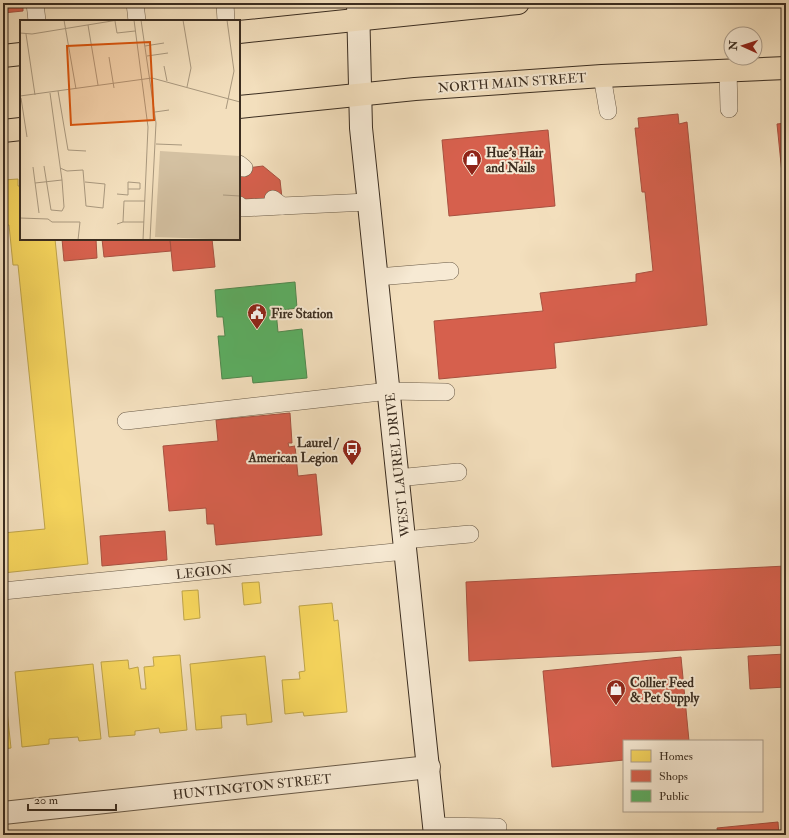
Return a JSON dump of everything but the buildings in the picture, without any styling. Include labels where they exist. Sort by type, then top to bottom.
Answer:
[{"type":"main road","points":[[240,32],[357,12],[518,3]]},
{"type":"main road","name":"WEST LAUREL DRIVE","points":[[357,12],[359,95],[368,202],[435,830]]},
{"type":"main road","points":[[3,56],[20,54]]},
{"type":"main road","name":"NORTH MAIN STREET","points":[[240,107],[415,89],[602,76],[786,68]]},
{"type":"main road","points":[[3,131],[20,129]]},
{"type":"main road","name":"HUNTINGTON STREET","points":[[3,813],[428,767]]},
{"type":"lane","points":[[35,3],[37,20]]},
{"type":"lane","points":[[135,3],[137,20]]},
{"type":"lane","points":[[224,3],[226,20]]},
{"type":"lane","points":[[728,70],[729,109]]},
{"type":"lane","points":[[602,76],[608,112]]},
{"type":"lane","points":[[240,206],[242,208],[278,202],[368,202]]},
{"type":"lane","points":[[377,277],[450,271]]},
{"type":"lane","points":[[126,421],[389,391],[446,392]]},
{"type":"lane","points":[[398,478],[458,472]]},
{"type":"lane","name":"LEGION","points":[[3,590],[405,546],[470,534]]},
{"type":"lane","points":[[435,830],[498,827]]},
{"type":"place","name":"Hue's Hair and Nails","points":[[472,176]]},
{"type":"place","name":"Fire Station","points":[[257,330]]},
{"type":"place","name":"Laurel / American Legion","points":[[352,466]]},
{"type":"place","name":"Collier Feed & Pet Supply","points":[[616,706]]}]
